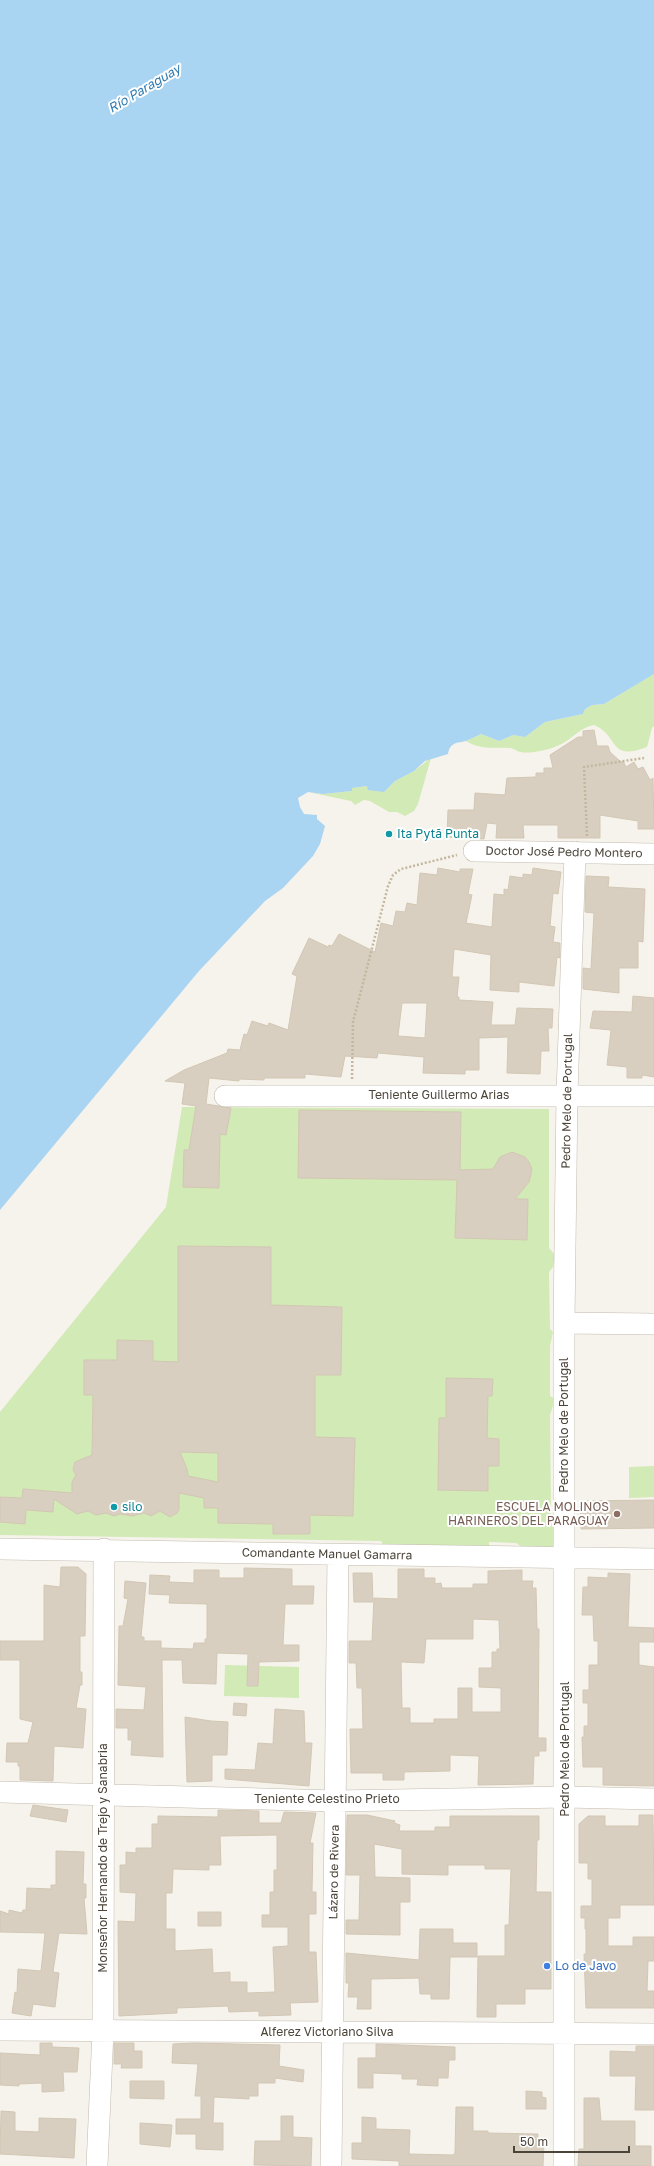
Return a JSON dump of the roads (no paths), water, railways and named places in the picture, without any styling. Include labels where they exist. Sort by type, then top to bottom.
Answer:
[{"type":"street","name":"Doctor José Pedro Montero","points":[[474,851],[654,854]]},
{"type":"street","name":"Pedro Melo de Portugal","points":[[564,2166],[564,1323],[567,1095],[581,852]]},
{"type":"street","name":"Teniente Guillermo Arias","points":[[225,1096],[654,1096]]},
{"type":"street","points":[[564,1323],[654,1324]]},
{"type":"street","name":"Comandante Manuel Gamarra","points":[[0,1549],[104,1549],[338,1555],[654,1559]]},
{"type":"street","name":"Monseñor Hernando de Trejo y Sanabria","points":[[97,2166],[103,2031],[104,1549]]},
{"type":"street","name":"Lázaro de Rivera","points":[[331,2166],[338,1555]]},
{"type":"street","name":"Teniente Celestino Prieto","points":[[0,1792],[335,1801],[564,1797],[654,1799]]},
{"type":"street","name":"Alferez Victoriano Silva","points":[[0,2030],[654,2034]]},
{"type":"water","name":"Río Paraguay","points":[[0,0],[654,0],[654,674],[604,704],[592,705],[585,709],[583,714],[545,722],[525,737],[513,735],[499,741],[481,734],[466,741],[454,744],[450,747],[448,754],[425,761],[414,771],[395,781],[384,792],[368,790],[367,786],[352,788],[352,791],[323,794],[308,792],[298,798],[300,807],[304,814],[317,815],[317,819],[325,826],[320,844],[313,856],[283,888],[265,901],[199,971],[0,1210]]},
{"type":"place","name":"Ita Pytã Punta","points":[[389,834]]},
{"type":"place","name":"silo","points":[[114,1507]]},
{"type":"place","name":"ESCUELA MOLINOS HARINEROS DEL PARAGUAY","points":[[617,1514]]},
{"type":"place","name":"Lo de Javo","points":[[547,1966]]}]
